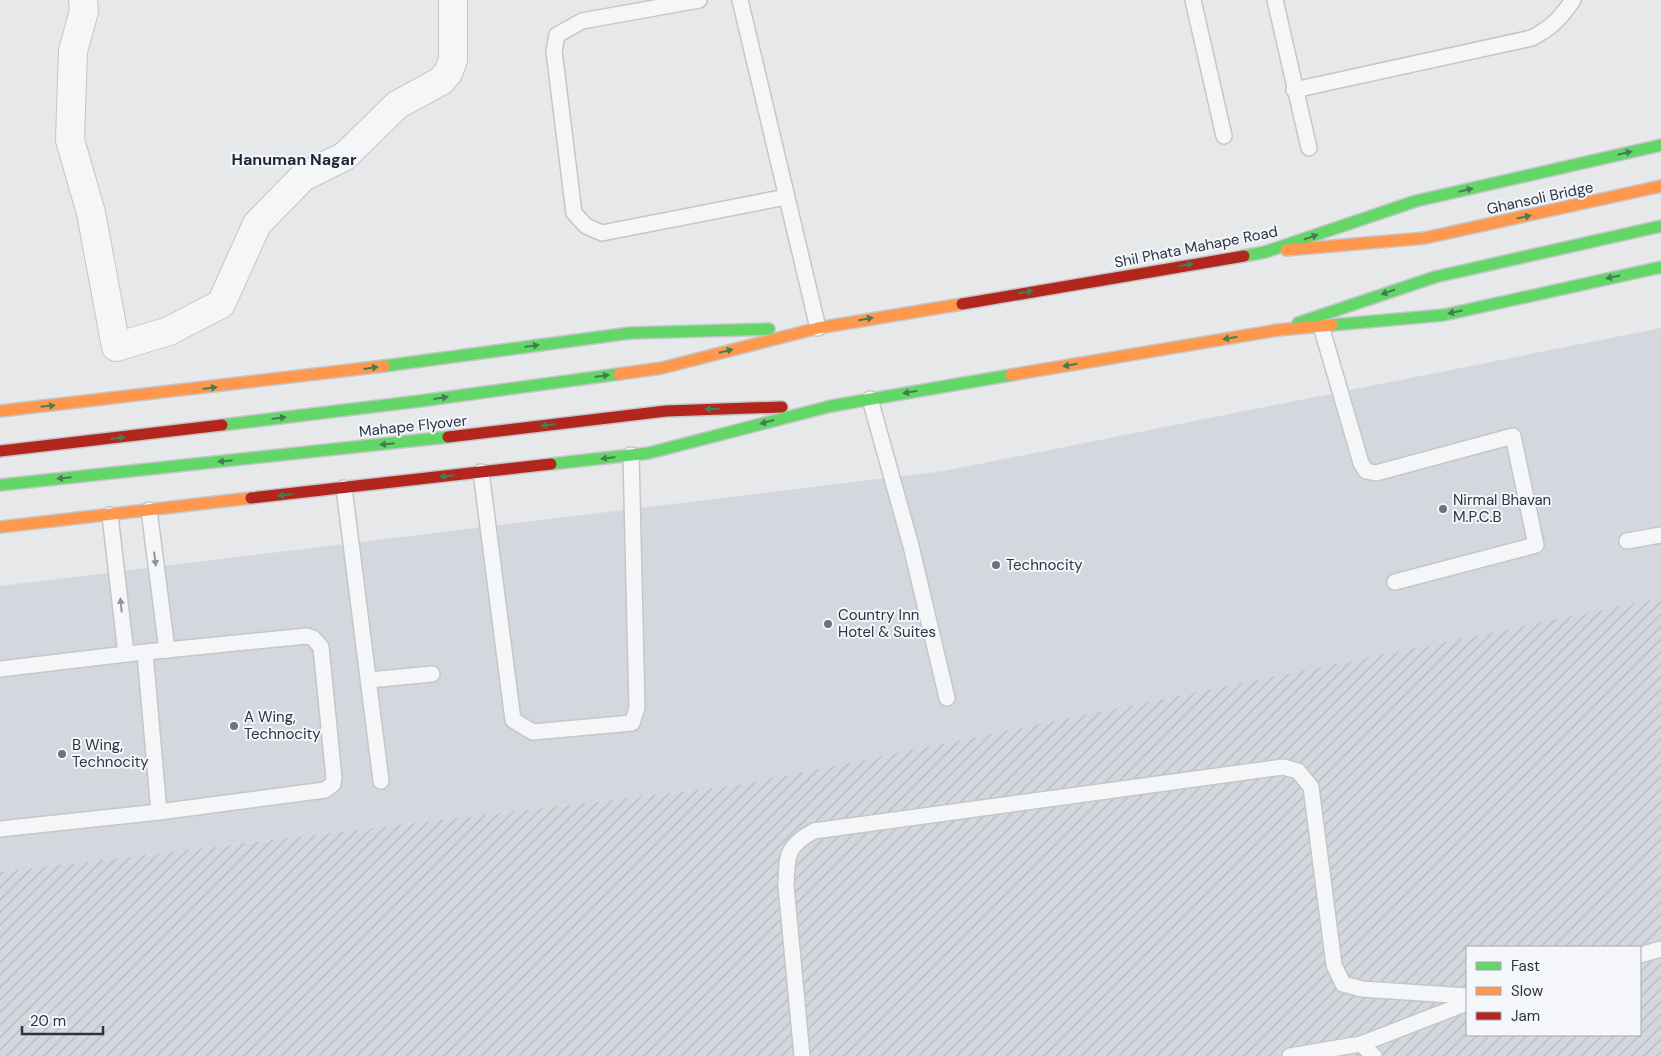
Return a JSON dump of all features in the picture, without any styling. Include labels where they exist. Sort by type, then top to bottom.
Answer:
[{"type":"main road","name":"Shil Phata Mahape Road","points":[[818,328],[1265,252],[1416,202],[1661,145]]},
{"type":"main road","name":"Ghansoli Bridge","points":[[1265,252],[1425,238],[1661,186]]},
{"type":"main road","points":[[1278,330],[1434,277],[1661,226]]},
{"type":"main road","points":[[0,527],[648,453],[831,406],[1278,330],[1444,314],[1661,267]]},
{"type":"main road","name":"Mahape Flyover","points":[[0,451],[420,401],[662,368],[818,328]]},
{"type":"main road","points":[[0,411],[358,370],[630,333],[818,328]]},
{"type":"main road","name":"Mahape Flyover","points":[[0,485],[430,439],[666,410],[831,406]]},
{"type":"street","points":[[83,0],[84,11],[73,51],[70,140],[91,213],[116,347],[169,331],[221,304],[257,224],[263,217],[303,177],[346,156],[397,105],[440,81],[448,73],[453,60],[453,0]]},
{"type":"lane","points":[[699,0],[582,20],[557,35],[554,51],[574,213],[586,226],[602,233],[786,197]]},
{"type":"lane","points":[[740,0],[818,328]]},
{"type":"lane","points":[[1193,0],[1224,136]]},
{"type":"lane","points":[[1275,0],[1294,90],[1309,148]]},
{"type":"lane","points":[[1294,90],[1532,38],[1549,28],[1562,16],[1573,0]]},
{"type":"lane","points":[[1321,326],[1361,463],[1366,471],[1376,472],[1513,436],[1536,545],[1395,582]]},
{"type":"lane","points":[[870,399],[911,546],[947,698]]},
{"type":"lane","points":[[481,472],[513,720],[532,732],[632,723],[637,708],[630,455]]},
{"type":"lane","points":[[344,488],[381,781]]},
{"type":"lane","points":[[149,510],[167,650]]},
{"type":"lane","points":[[110,515],[126,654]]},
{"type":"lane","points":[[1627,542],[1661,535]]},
{"type":"lane","points":[[0,669],[307,636],[313,638],[321,647],[334,778],[333,784],[325,790],[159,812],[0,828]]},
{"type":"lane","points":[[145,653],[159,812]]},
{"type":"lane","points":[[368,680],[432,674]]},
{"type":"lane","points":[[802,1056],[786,886],[787,864],[791,849],[799,839],[814,831],[1283,767],[1298,771],[1311,787],[1334,965],[1343,984],[1362,989],[1466,996]]},
{"type":"lane","points":[[1641,955],[1661,949]]},
{"type":"lane","points":[[1290,1056],[1360,1044],[1466,1003]]},
{"type":"lane","points":[[1360,1044],[1374,1056]]},
{"type":"shaded area","points":[[1661,328],[1661,1056],[781,1056],[745,784],[0,872],[0,586],[944,471]]},
{"type":"shaded area","points":[[1661,598],[1661,1056],[0,1056],[0,872],[745,784]]},
{"type":"traffic: fast","points":[[1244,256],[1265,252],[1416,201],[1661,145]]},
{"type":"traffic: fast","points":[[1298,323],[1435,277],[1661,226]]},
{"type":"traffic: fast","points":[[1332,325],[1444,315],[1661,267]]},
{"type":"traffic: fast","points":[[384,366],[630,333],[769,329]]},
{"type":"traffic: fast","points":[[222,425],[619,374]]},
{"type":"traffic: fast","points":[[551,464],[649,453],[831,406],[1011,375]]},
{"type":"traffic: fast","points":[[0,485],[448,437]]},
{"type":"traffic: slow","points":[[1286,250],[1425,238],[1661,186]]},
{"type":"traffic: slow","points":[[619,374],[662,368],[818,328],[962,304]]},
{"type":"traffic: slow","points":[[1011,375],[1278,330],[1332,325]]},
{"type":"traffic: slow","points":[[0,411],[384,366]]},
{"type":"traffic: slow","points":[[0,527],[251,498]]},
{"type":"traffic: jam","points":[[962,304],[1244,256]]},
{"type":"traffic: jam","points":[[448,437],[666,411],[782,407]]},
{"type":"traffic: jam","points":[[0,451],[222,425]]},
{"type":"traffic: jam","points":[[251,498],[551,464]]},
{"type":"place","name":"Nirmal Bhavan M.P.C.B","points":[[1443,509]]},
{"type":"place","name":"Technocity","points":[[996,565]]},
{"type":"place","name":"Country Inn Hotel & Suites","points":[[828,624]]},
{"type":"place","name":"A Wing, Technocity","points":[[234,726]]},
{"type":"place","name":"B Wing, Technocity","points":[[62,754]]},
{"type":"district","name":"Hanuman Nagar","points":[[294,159]]}]
